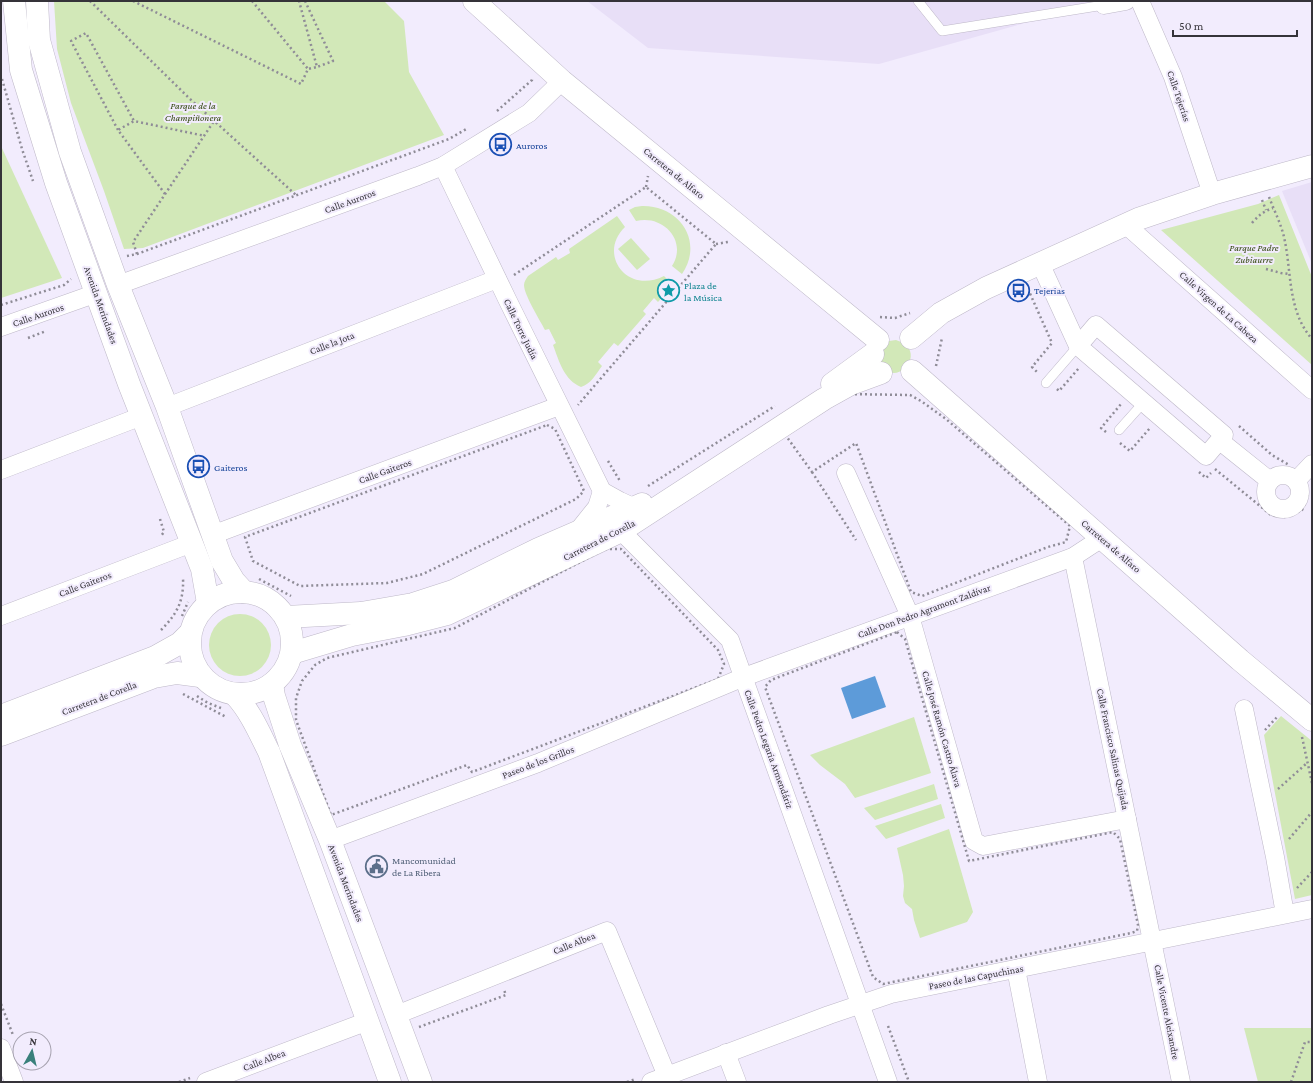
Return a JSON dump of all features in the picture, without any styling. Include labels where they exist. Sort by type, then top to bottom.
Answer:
[{"type":"street","name":"Avenida Merindades","points":[[14,1],[22,70],[56,183],[142,416],[202,539],[222,561],[234,581],[250,584]]},
{"type":"street","name":"Avenida Merindades","points":[[37,1],[40,40],[70,152],[118,285],[167,407],[202,539],[202,569],[208,604]]},
{"type":"street","name":"Carretera de Alfaro","points":[[474,1],[562,81],[877,356]]},
{"type":"street","points":[[1104,5],[1126,1]]},
{"type":"street","name":"Calle Tejerías","points":[[1140,1],[1174,77],[1212,194]]},
{"type":"street","name":"Calle Auroros","points":[[118,285],[443,166],[529,113],[562,81]]},
{"type":"street","name":"Calle Torre Judía","points":[[443,166],[505,277],[568,406],[602,491]]},
{"type":"street","points":[[911,338],[941,313],[986,288],[1125,224],[1212,194],[1312,166]]},
{"type":"street","name":"Calle Virgen de La Cabeza","points":[[1125,224],[1312,390]]},
{"type":"street","points":[[1040,263],[1078,346],[1206,456],[1224,435],[1096,325],[1078,346]]},
{"type":"street","name":"Calle la Jota","points":[[167,407],[505,277]]},
{"type":"street","name":"Calle Auroros","points":[[1,328],[97,293]]},
{"type":"street","points":[[890,332],[904,332],[911,338],[919,351],[918,362],[912,371],[900,377],[886,376],[877,356],[890,332]]},
{"type":"street","name":"Carretera de Corella","points":[[286,618],[361,613],[414,604],[453,591],[538,550],[635,508],[724,455],[770,423],[877,356]]},
{"type":"street","name":"Carretera de Corella","points":[[292,653],[352,635],[404,625],[447,614],[621,531],[824,399],[851,384],[877,356]]},
{"type":"street","name":"Carretera de Alfaro","points":[[912,371],[1234,655],[1307,727]]},
{"type":"street","name":"Calle Gaiteros","points":[[1,616],[202,539],[568,406]]},
{"type":"street","points":[[1,470],[142,416]]},
{"type":"street","points":[[1220,441],[1270,481]]},
{"type":"street","points":[[1293,473],[1300,489],[1298,500],[1290,508],[1279,509],[1270,502],[1267,497],[1266,492],[1270,481],[1279,475],[1290,476],[1293,473],[1312,464]]},
{"type":"street","name":"Calle José Ramón Castro Álava","points":[[846,473],[910,616],[974,841],[984,846],[1127,820]]},
{"type":"street","points":[[575,534],[597,507],[602,491],[635,508]]},
{"type":"street","name":"Calle Pedro Legaria Armendáriz","points":[[621,531],[730,640],[888,1082]]},
{"type":"street","name":"Calle Don Pedro Agramont Zaldívar","points":[[744,677],[1073,556],[1102,538]]},
{"type":"street","name":"Calle Francisco Salinas Quijada","points":[[1073,556],[1152,941]]},
{"type":"street","points":[[250,584],[260,596],[275,604],[286,618],[292,635],[292,653],[285,670],[272,684],[261,691],[248,695],[235,695],[216,689],[200,676],[190,656],[190,633],[193,622],[208,604],[216,598],[234,592],[250,584]]},
{"type":"street","name":"Carretera de Corella","points":[[1,716],[155,657],[180,643],[190,633]]},
{"type":"street","name":"Carretera de Corella","points":[[1,736],[154,677],[177,673],[200,676]]},
{"type":"street","name":"Paseo de los Grillos","points":[[330,840],[538,763],[744,677]]},
{"type":"street","name":"Avenida Merindades","points":[[272,684],[274,696],[290,745],[330,840],[421,1082]]},
{"type":"street","points":[[235,695],[243,703],[269,752],[390,1082]]},
{"type":"street","points":[[1244,709],[1275,857],[1285,914]]},
{"type":"street","name":"Paseo de las Capuchinas","points":[[653,1078],[726,1054],[891,994],[1312,909]]},
{"type":"street","name":"Calle Albea","points":[[396,1015],[607,931],[653,1078]]},
{"type":"street","name":"Calle Vicente Aleixandre","points":[[1152,941],[1181,1082]]},
{"type":"street","points":[[1016,969],[1038,1082]]},
{"type":"street","name":"Calle Albea","points":[[200,1079],[368,1021]]},
{"type":"street","points":[[8,1044],[14,1082]]},
{"type":"street","points":[[726,1054],[737,1082]]},
{"type":"lane","points":[[918,1],[942,31],[1104,5]]},
{"type":"lane","points":[[1047,382],[1078,346]]},
{"type":"lane","points":[[1119,430],[1144,402]]},
{"type":"path","points":[[90,1],[185,94],[296,195]]},
{"type":"path","points":[[133,1],[301,84],[308,69]]},
{"type":"path","points":[[252,1],[308,69]]},
{"type":"path","points":[[299,1],[317,67]]},
{"type":"path","points":[[304,1],[333,61],[308,69]]},
{"type":"path","points":[[134,120],[86,33],[71,41],[118,130],[165,194]]},
{"type":"path","points":[[494,114],[532,80],[532,72]]},
{"type":"path","points":[[118,130],[134,120],[205,136]]},
{"type":"path","points":[[136,254],[133,242],[214,121]]},
{"type":"path","points":[[122,257],[136,254],[449,139],[474,125]]},
{"type":"path","points":[[505,277],[646,187],[648,174]]},
{"type":"path","points":[[646,187],[716,244]]},
{"type":"path","points":[[1268,196],[1284,236],[1291,289],[1296,307],[1305,331],[1312,339]]},
{"type":"path","points":[[1252,223],[1266,210],[1273,208]]},
{"type":"path","points":[[568,406],[716,244],[732,242]]},
{"type":"path","points":[[1266,269],[1289,274]]},
{"type":"path","points":[[1025,283],[1052,343],[1032,367],[1047,382],[1059,391],[1080,366]]},
{"type":"path","points":[[1,305],[64,285]]},
{"type":"path","points":[[935,369],[942,335]]},
{"type":"path","points":[[778,437],[845,394],[910,395],[921,401],[946,420],[1070,526],[1066,542],[1041,550],[922,596],[911,592],[856,443],[812,472]]},
{"type":"path","points":[[645,487],[776,405]]},
{"type":"path","points":[[1235,422],[1293,473]]},
{"type":"path","points":[[547,425],[555,429],[584,491],[576,500],[423,574],[387,583],[300,586],[253,561],[245,538],[547,425]]},
{"type":"path","points":[[784,433],[812,472],[859,545]]},
{"type":"path","points":[[606,457],[622,484]]},
{"type":"path","points":[[159,518],[164,532],[159,539]]},
{"type":"path","points":[[605,549],[621,549],[718,650],[724,664],[718,679],[472,772],[467,765],[331,815],[296,720],[296,698],[302,681],[315,665],[328,658],[455,628],[605,549]]},
{"type":"path","points":[[160,632],[177,612],[183,591],[182,574]]},
{"type":"path","points":[[250,584],[295,597]]},
{"type":"path","points":[[898,632],[905,639],[969,861],[1113,832],[1120,839],[1138,925],[1137,931],[883,984],[873,977],[765,687],[771,680],[898,632]]},
{"type":"path","points":[[182,693],[207,708],[226,716],[232,722]]},
{"type":"path","points":[[1307,727],[1308,762],[1312,783]]},
{"type":"path","points":[[1276,791],[1308,762]]},
{"type":"path","points":[[1286,842],[1312,812]]},
{"type":"path","points":[[1295,889],[1312,872]]},
{"type":"path","points":[[416,1029],[506,995],[502,984]]},
{"type":"path","points":[[1,1004],[8,1044]]},
{"type":"path","points":[[887,1023],[909,1082]]},
{"type":"path","points":[[1291,1082],[1305,1042],[1312,1042]]},
{"type":"path","points":[[627,1082],[653,1078]]},
{"type":"path","points":[[179,1082],[200,1079]]},
{"type":"shaded area","points":[[587,1],[1103,1],[879,64],[648,48]]},
{"type":"shaded area","points":[[1312,182],[1312,264],[1282,191]]},
{"type":"green space","name":"Parque de la Champiñonera","points":[[54,1],[384,1],[404,21],[409,72],[444,135],[143,248],[124,249],[71,103],[57,49]]},
{"type":"green space","points":[[1,146],[62,278],[1,298]]},
{"type":"green space","name":"Parque Padre Zubiaurre","points":[[1279,195],[1312,277],[1312,365],[1161,230],[1258,204]]},
{"type":"green space","points":[[642,206],[656,207],[667,212],[677,219],[684,228],[689,238],[690,250],[688,262],[682,274],[672,266],[676,257],[677,247],[675,239],[670,232],[655,222],[646,220],[636,221],[629,210]]},
{"type":"green space","points":[[617,216],[625,227],[617,238],[614,249],[615,259],[620,269],[628,276],[638,280],[651,280],[664,276],[673,285],[658,302],[654,298],[643,311],[646,314],[618,346],[614,343],[598,362],[602,366],[588,384],[581,387],[570,380],[566,375],[553,345],[556,343],[549,329],[545,330],[533,308],[524,284],[528,276],[556,257],[558,260],[570,253],[569,249]]},
{"type":"green space","points":[[631,238],[650,259],[637,270],[618,249]]},
{"type":"green space","points":[[896,340],[905,344],[910,350],[911,356],[909,363],[905,368],[900,372],[893,373],[887,371],[879,361],[884,344],[889,341]]},
{"type":"green space","points":[[240,614],[257,619],[262,623],[266,628],[271,645],[266,662],[262,667],[257,671],[240,676],[223,671],[218,667],[214,662],[209,645],[214,628],[218,623],[223,619]]},
{"type":"green space","points":[[1281,716],[1312,741],[1312,895],[1295,899],[1264,735]]},
{"type":"green space","points":[[914,717],[931,773],[855,798],[845,784],[820,765],[810,755]]},
{"type":"green space","points":[[934,784],[938,799],[875,820],[864,808]]},
{"type":"green space","points":[[941,804],[945,818],[886,839],[875,826]]},
{"type":"green space","points":[[949,829],[973,912],[967,922],[920,938],[912,909],[905,903],[903,896],[903,875],[897,848]]},
{"type":"green space","points":[[1244,1028],[1312,1028],[1312,1082],[1258,1082]]},
{"type":"water","points":[[875,676],[886,707],[852,719],[841,688]]},
{"type":"place","name":"Auroros","points":[[500,145]]},
{"type":"place","name":"Tejerias","points":[[1019,290]]},
{"type":"place","name":"Plaza de la Música","points":[[669,291]]},
{"type":"place","name":"Gaiteros","points":[[198,467]]},
{"type":"place","name":"Mancomunidad de La Ribera","points":[[377,866]]}]
